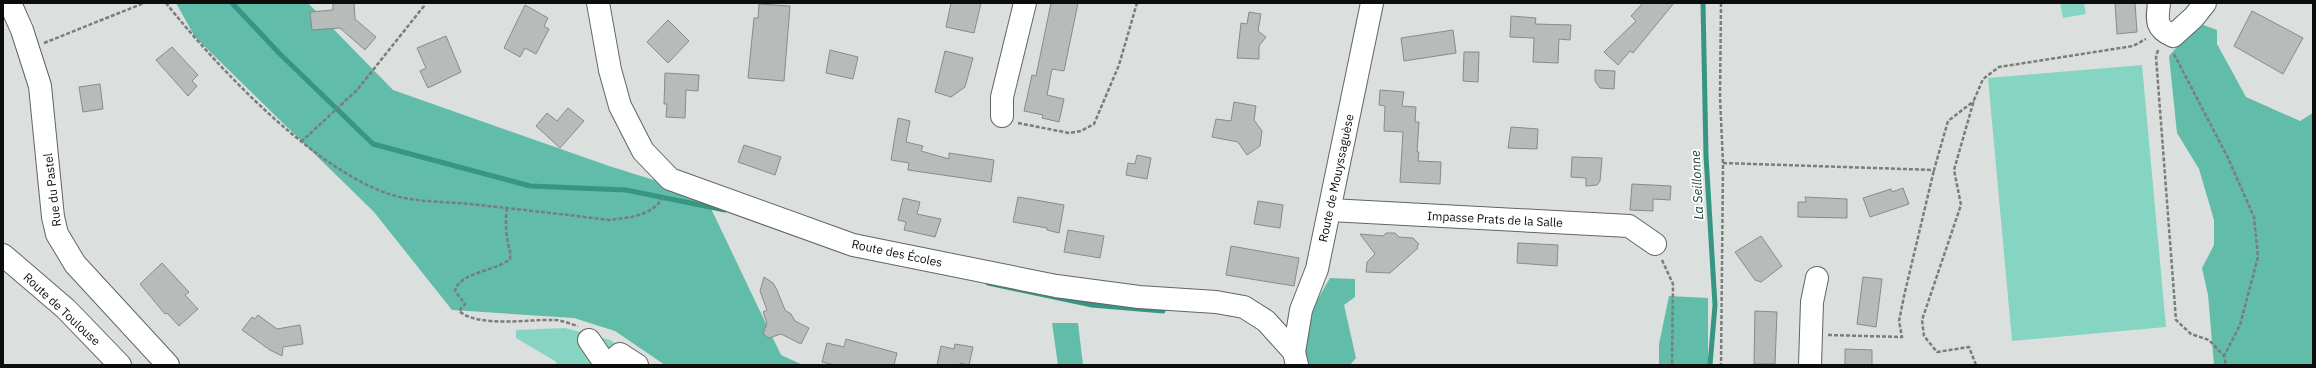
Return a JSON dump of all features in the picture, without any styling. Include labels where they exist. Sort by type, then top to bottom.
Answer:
[{"type":"street","name":"Rue du Pastel","points":[[10,3],[28,49],[42,100],[53,217],[57,234],[75,264],[168,365]]},
{"type":"street","name":"Route des Écoles","points":[[598,3],[610,70],[620,106],[643,151],[670,179],[853,245],[1056,286],[1139,297],[1223,303],[1244,307],[1266,321],[1296,358]]},
{"type":"street","points":[[1002,116],[1002,97],[1025,3]]},
{"type":"street","name":"Route de Mouyssaguèse","points":[[1296,358],[1301,310],[1317,269],[1372,3]]},
{"type":"street","points":[[2159,3],[2157,22],[2163,32],[2173,36],[2194,17],[2205,3]]},
{"type":"street","name":"Impasse Prats de la Salle","points":[[1330,210],[1629,226],[1655,244]]},
{"type":"street","name":"Route de Toulouse","points":[[3,255],[66,309],[120,365]]},
{"type":"street","points":[[1810,365],[1812,302],[1817,278]]},
{"type":"street","points":[[1266,321],[1301,310]]},
{"type":"street","points":[[589,340],[607,365],[620,354],[635,364]]},
{"type":"path","points":[[28,49],[144,3]]},
{"type":"path","points":[[166,3],[182,23],[235,79],[301,142],[358,181],[403,198],[608,220],[637,217],[650,211],[661,201]]},
{"type":"path","points":[[301,142],[357,90],[419,13],[424,6],[423,3]]},
{"type":"path","points":[[1002,116],[1018,123],[1069,133],[1081,131],[1094,124],[1119,64],[1138,3]]},
{"type":"path","points":[[1721,3],[1720,97],[1723,163],[1721,365]]},
{"type":"path","points":[[1976,365],[1969,347],[1937,352],[1924,336],[1922,320],[1961,205],[1954,170],[1974,100],[1983,79],[1999,67],[2133,46],[2163,32]]},
{"type":"path","points":[[2163,32],[2228,158],[2254,217],[2258,257],[2240,325],[2224,356]]},
{"type":"path","points":[[2163,32],[2156,57],[2176,320],[2191,334],[2209,340],[2224,356],[2226,365]]},
{"type":"path","points":[[1811,335],[1902,337],[1899,321],[1904,296],[1934,170],[1948,121],[1974,100]]},
{"type":"path","points":[[1723,163],[1934,170]]},
{"type":"path","points":[[507,208],[505,218],[508,245],[511,253],[510,259],[497,267],[474,274],[460,283],[455,291],[464,301],[459,311],[464,315],[485,320],[513,320]]},
{"type":"path","points":[[1655,244],[1673,284],[1672,365]]},
{"type":"green space","points":[[176,3],[308,3],[393,90],[609,166],[705,196],[781,355],[803,365],[665,365],[615,331],[574,318],[452,310],[374,212],[195,37]]},
{"type":"green space","points":[[2060,3],[2084,3],[2086,14],[2063,18]]},
{"type":"green space","points":[[2198,23],[2217,30],[2217,44],[2246,97],[2300,121],[2313,113],[2313,365],[2214,365],[2208,295],[2202,268],[2214,245],[2214,220],[2199,169],[2177,133],[2169,56]]},
{"type":"green space","points":[[2142,65],[2166,327],[2012,341],[1988,78]]},
{"type":"green space","points":[[1330,278],[1355,279],[1355,297],[1344,305],[1356,358],[1350,365],[1295,365],[1291,346]]},
{"type":"green space","points":[[1669,296],[1708,298],[1708,365],[1659,365],[1659,344]]},
{"type":"green space","points":[[1052,323],[1078,323],[1083,365],[1058,365]]},
{"type":"green space","points":[[565,328],[610,340],[647,365],[558,365],[555,361],[516,338],[516,330]]},
{"type":"building","points":[[333,3],[354,3],[355,19],[376,37],[365,50],[340,28],[312,30],[310,12],[333,10]]},
{"type":"building","points":[[951,3],[981,3],[974,33],[946,27]]},
{"type":"building","points":[[1051,3],[1078,3],[1064,71],[1052,69],[1047,95],[1064,99],[1059,122],[1042,118],[1043,115],[1024,111],[1032,75],[1036,76]]},
{"type":"building","points":[[1643,3],[1674,3],[1633,53],[1630,51],[1618,65],[1604,52],[1636,21],[1631,16]]},
{"type":"building","points":[[2115,3],[2135,3],[2137,32],[2117,34]]},
{"type":"building","points":[[759,4],[790,6],[784,81],[748,78],[754,18],[758,18]]},
{"type":"building","points":[[525,5],[548,18],[544,26],[549,29],[536,54],[525,48],[520,57],[504,48]]},
{"type":"building","points":[[2252,11],[2303,38],[2283,74],[2234,46]]},
{"type":"building","points":[[1249,12],[1261,14],[1258,31],[1266,37],[1259,46],[1259,59],[1237,58],[1241,23],[1247,24]]},
{"type":"building","points":[[1511,16],[1536,18],[1535,24],[1571,25],[1570,40],[1559,39],[1558,63],[1533,62],[1534,38],[1510,37]]},
{"type":"building","points":[[668,20],[689,41],[668,63],[647,42]]},
{"type":"building","points":[[1453,30],[1456,53],[1404,61],[1401,38]]},
{"type":"building","points":[[446,36],[461,72],[428,88],[420,71],[426,68],[417,48]]},
{"type":"building","points":[[172,47],[198,75],[192,81],[197,86],[188,96],[156,60]]},
{"type":"building","points":[[830,50],[858,57],[853,79],[826,73]]},
{"type":"building","points":[[945,51],[973,58],[965,87],[951,97],[935,92]]},
{"type":"building","points":[[1464,52],[1479,52],[1478,82],[1463,81]]},
{"type":"building","points":[[1595,70],[1615,71],[1614,89],[1600,88],[1595,81]]},
{"type":"building","points":[[665,73],[699,75],[698,91],[686,90],[685,118],[666,117],[667,104],[664,104]]},
{"type":"building","points":[[100,84],[103,109],[83,112],[79,87]]},
{"type":"building","points":[[1380,90],[1404,92],[1402,106],[1416,107],[1415,122],[1419,122],[1417,152],[1419,152],[1418,161],[1441,162],[1440,184],[1400,182],[1403,132],[1384,131],[1385,106],[1379,105]]},
{"type":"building","points":[[1234,102],[1256,106],[1254,120],[1262,131],[1260,146],[1247,155],[1238,142],[1212,137],[1216,119],[1231,121]]},
{"type":"building","points":[[568,108],[584,121],[560,148],[536,126],[547,113],[557,121]]},
{"type":"building","points":[[898,118],[910,121],[906,142],[923,146],[921,151],[949,159],[949,153],[994,160],[991,182],[908,170],[909,163],[891,160]]},
{"type":"building","points":[[1511,127],[1538,129],[1537,149],[1508,148]]},
{"type":"building","points":[[744,145],[781,157],[775,175],[738,162]]},
{"type":"building","points":[[1137,155],[1151,158],[1147,179],[1126,175],[1128,163],[1135,164]]},
{"type":"building","points":[[1572,157],[1602,158],[1600,181],[1597,185],[1586,186],[1586,178],[1571,177]]},
{"type":"building","points":[[1632,184],[1671,186],[1670,200],[1653,199],[1653,211],[1630,210]]},
{"type":"building","points":[[1903,188],[1909,204],[1870,217],[1863,198],[1891,189],[1892,192]]},
{"type":"building","points":[[1018,197],[1064,205],[1059,233],[1047,230],[1047,228],[1013,222]]},
{"type":"building","points":[[1805,197],[1847,199],[1847,218],[1798,217],[1798,202],[1806,202]]},
{"type":"building","points":[[903,198],[920,202],[917,214],[941,219],[935,237],[904,230],[906,222],[898,220]]},
{"type":"building","points":[[1258,201],[1283,205],[1280,228],[1254,224]]},
{"type":"building","points":[[1068,230],[1104,236],[1100,258],[1064,252]]},
{"type":"building","points":[[1386,233],[1395,233],[1399,237],[1413,238],[1419,244],[1417,246],[1418,248],[1390,273],[1366,272],[1367,262],[1375,254],[1360,234],[1383,236]]},
{"type":"building","points":[[1761,236],[1782,266],[1761,282],[1755,280],[1735,252]]},
{"type":"building","points":[[1518,243],[1558,245],[1557,266],[1517,263]]},
{"type":"building","points":[[1231,246],[1299,258],[1294,286],[1226,275]]},
{"type":"building","points":[[162,263],[189,292],[185,295],[198,309],[179,326],[167,313],[165,314],[140,284]]},
{"type":"building","points":[[764,277],[773,283],[785,310],[791,314],[795,321],[809,328],[801,344],[781,334],[769,338],[763,334],[767,323],[763,312],[767,310],[760,291]]},
{"type":"building","points":[[1863,277],[1882,279],[1876,327],[1857,324]]},
{"type":"building","points":[[1755,311],[1777,312],[1775,364],[1754,364]]},
{"type":"building","points":[[258,315],[277,329],[300,325],[303,344],[283,347],[282,356],[270,350],[242,330],[252,317],[255,319]]},
{"type":"building","points":[[846,339],[897,353],[894,365],[835,365],[822,362],[827,343],[844,347]]},
{"type":"building","points":[[955,344],[973,347],[969,365],[960,363],[960,365],[937,365],[941,346],[954,349]]},
{"type":"building","points":[[1845,349],[1872,350],[1872,365],[1845,365]]},
{"type":"waterway","points":[[232,3],[279,53],[373,144],[530,186],[626,190],[725,210]]},
{"type":"waterway","name":"La Seillonne","points":[[1703,3],[1706,156],[1715,305],[1710,365]]},
{"type":"waterway","points":[[988,283],[1092,305],[1163,311]]}]
